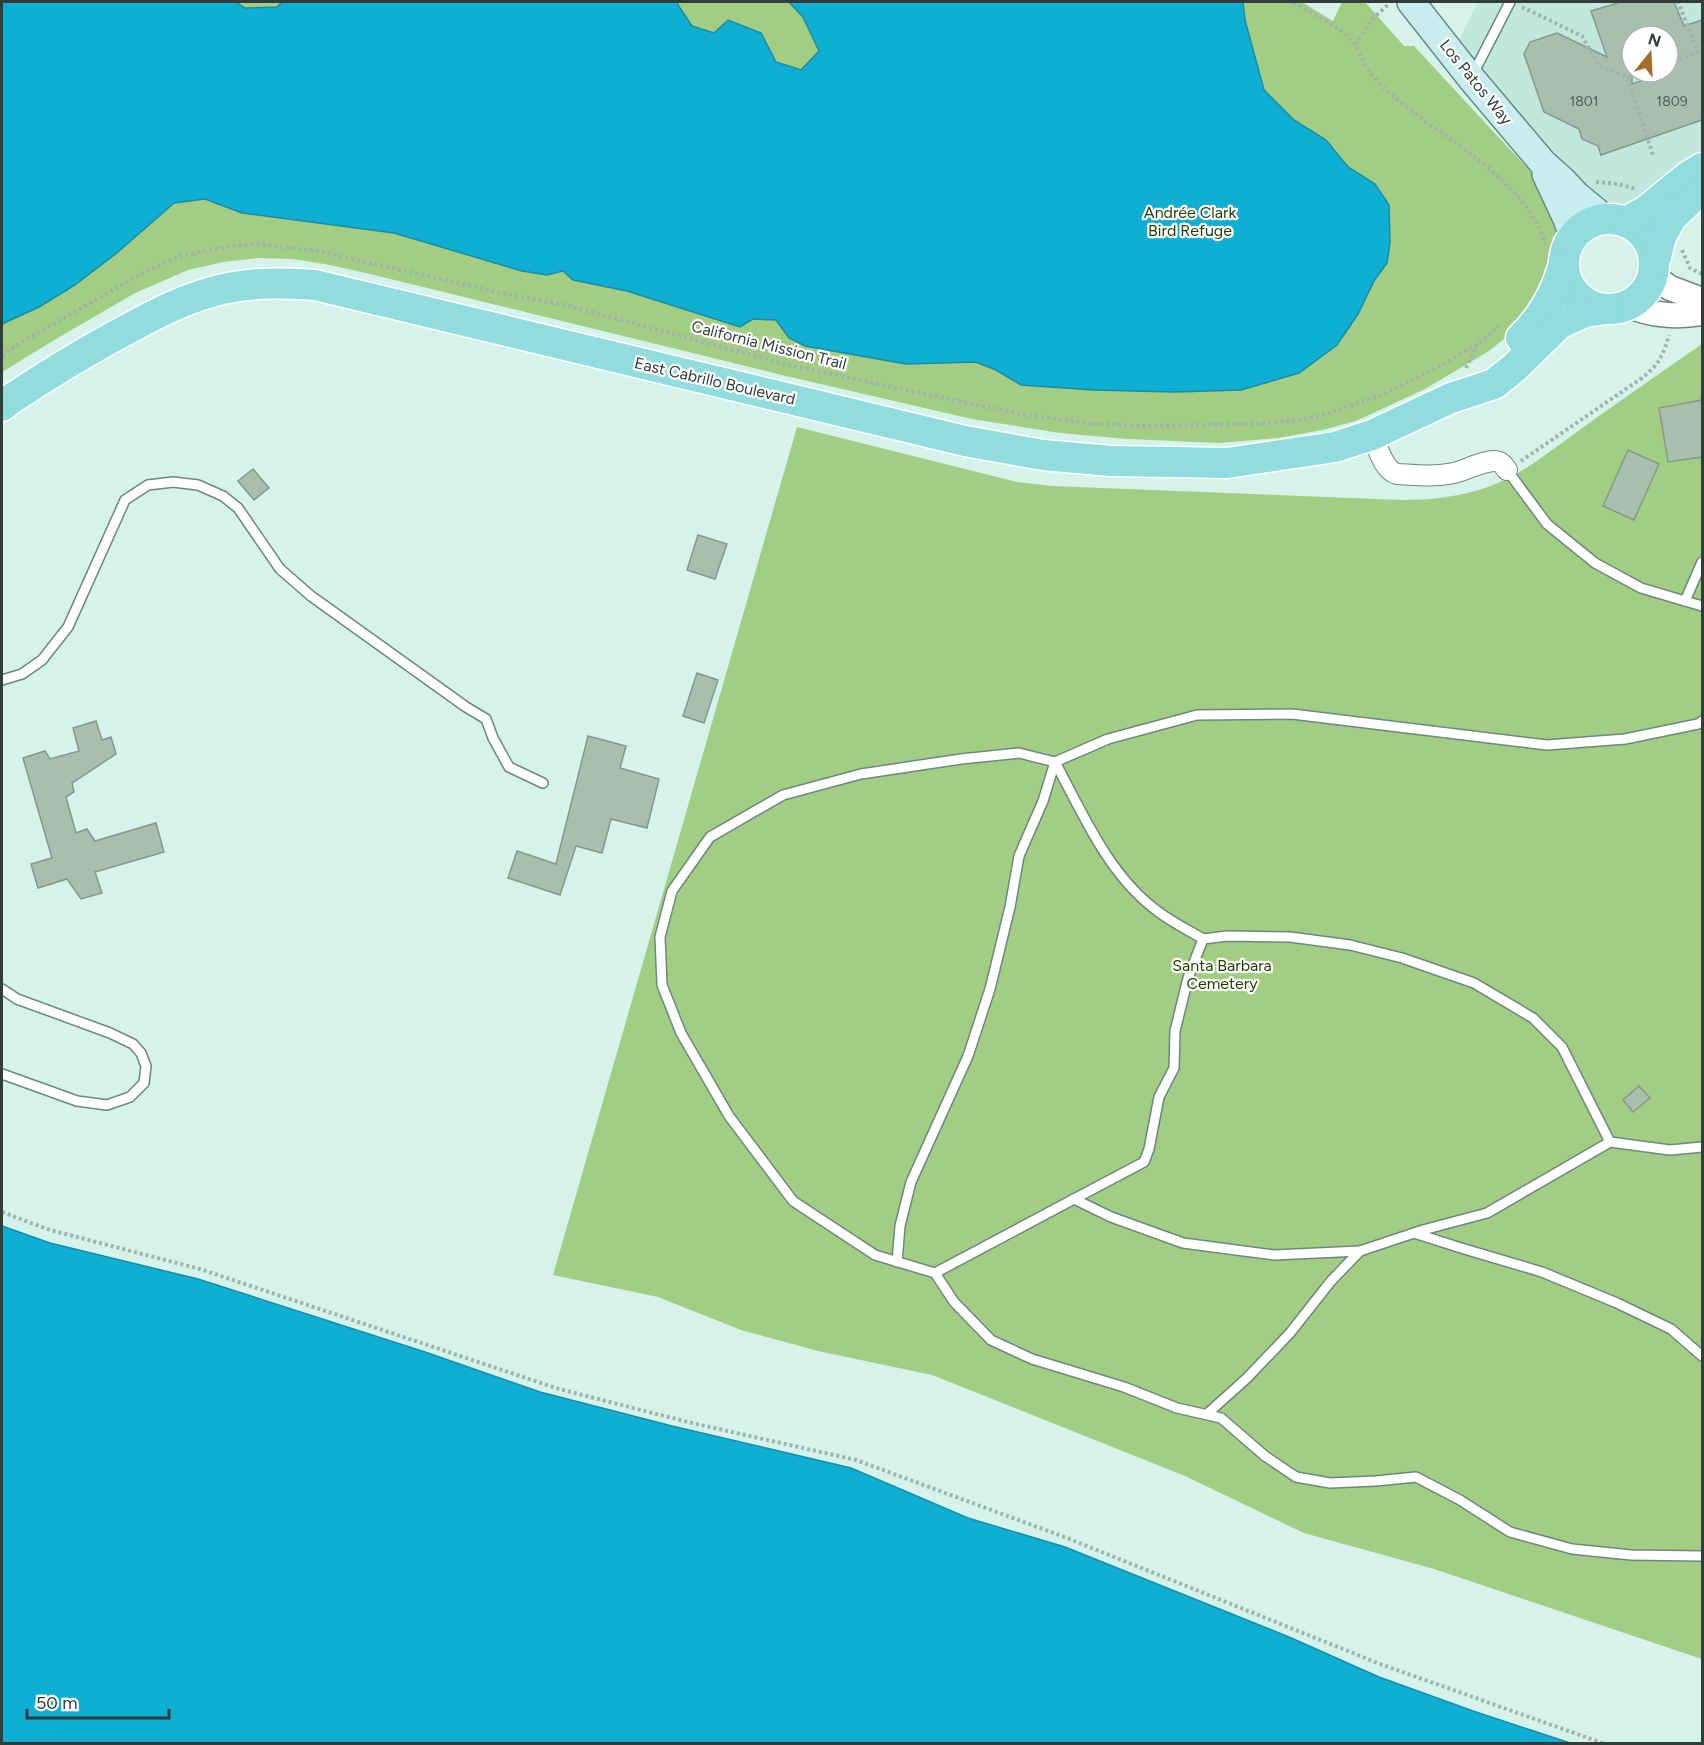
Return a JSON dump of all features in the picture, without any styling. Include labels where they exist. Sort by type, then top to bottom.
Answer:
[{"type":"main road","name":"Los Patos Way","points":[[1411,2],[1542,162],[1576,195],[1615,220]]},
{"type":"main road","name":"Los Patos Way","points":[[1542,162],[1573,236]]},
{"type":"main road","points":[[1702,168],[1646,211],[1615,220],[1596,220],[1584,226],[1573,236],[1564,255],[1556,260],[1569,286],[1582,301],[1594,307],[1618,307],[1639,298],[1648,288],[1661,237],[1671,218],[1702,189]]},
{"type":"main road","points":[[1615,220],[1635,227],[1649,243],[1654,253],[1654,270]]},
{"type":"main road","name":"East Cabrillo Boulevard","points":[[1451,398],[1531,328],[1549,303],[1556,288],[1556,260]]},
{"type":"main road","name":"East Cabrillo Boulevard","points":[[2,406],[79,355],[165,309],[199,295],[225,288],[288,283],[315,285],[965,441],[1042,455],[1111,461],[1227,463],[1335,447],[1372,435],[1451,398],[1494,384],[1514,368],[1559,324],[1585,312],[1618,307]]},
{"type":"street","points":[[1654,270],[1670,288],[1702,300]]},
{"type":"street","points":[[1618,307],[1680,315],[1702,313]]},
{"type":"street","points":[[1372,435],[1387,467],[1391,472],[1397,474],[1433,477],[1496,461],[1512,466]]},
{"type":"lane","points":[[1471,78],[1510,2]]},
{"type":"lane","points":[[1512,466],[1547,524],[1595,563],[1641,588],[1702,606]]},
{"type":"lane","points":[[2,680],[22,674],[42,660],[68,627],[125,500],[148,485],[173,482],[198,485],[223,496],[238,508],[280,569],[311,596],[486,719],[492,738],[508,767],[543,783]]},
{"type":"lane","points":[[1685,601],[1702,562]]},
{"type":"lane","points":[[1702,721],[1698,724],[1625,739],[1547,745],[1292,714],[1197,715],[1108,739],[1055,762],[1019,753],[861,774],[783,795],[710,837],[672,891],[660,937],[662,985],[681,1033],[729,1116],[794,1201],[875,1255],[935,1273],[954,1302],[991,1340],[1032,1359],[1124,1387],[1177,1408],[1221,1418],[1265,1456],[1296,1477],[1330,1483],[1416,1477],[1460,1500],[1510,1532],[1572,1549],[1631,1555],[1702,1556]]},
{"type":"lane","points":[[1055,762],[1118,874],[1156,910],[1203,939],[1227,936],[1290,937],[1350,945],[1402,958],[1474,983],[1533,1018],[1562,1047],[1610,1142]]},
{"type":"lane","points":[[897,1262],[900,1226],[911,1182],[968,1056],[990,989],[1010,907],[1018,856],[1043,801],[1055,762]]},
{"type":"lane","points":[[935,1273],[1144,1162],[1149,1149],[1159,1097],[1174,1068],[1175,1031],[1188,978],[1203,939]]},
{"type":"lane","points":[[2,989],[17,999],[110,1033],[133,1044],[141,1053],[146,1066],[144,1083],[130,1097],[107,1105],[77,1101],[2,1074]]},
{"type":"lane","points":[[1074,1199],[1111,1217],[1183,1243],[1274,1255],[1360,1251],[1487,1213],[1610,1142],[1670,1150],[1702,1147]]},
{"type":"lane","points":[[1414,1233],[1542,1272],[1617,1303],[1671,1329],[1702,1356]]},
{"type":"lane","points":[[1207,1414],[1247,1378],[1290,1333],[1331,1281],[1360,1251]]},
{"type":"path","points":[[1294,2],[1307,12],[1337,28],[1355,44],[1365,65],[1383,87],[1493,173],[1512,191],[1533,215],[1556,260]]},
{"type":"path","points":[[1355,44],[1371,20],[1391,2]]},
{"type":"path","points":[[1510,2],[1582,36],[1598,64],[1620,74]]},
{"type":"path","points":[[1678,2],[1698,52],[1680,59]]},
{"type":"path","points":[[1629,84],[1653,155]]},
{"type":"path","points":[[1591,181],[1618,184],[1643,191]]},
{"type":"path","name":"California Mission Trail","points":[[2,356],[29,337],[148,270],[180,256],[205,250],[260,244],[318,251],[499,293],[565,304],[778,362],[967,403],[1086,423],[1136,426],[1255,424],[1321,416],[1381,395],[1438,367],[1478,344],[1507,320]]},
{"type":"path","points":[[1690,268],[1702,274]]},
{"type":"path","points":[[1512,466],[1655,367],[1662,357],[1669,336],[1669,328]]},
{"type":"path","points":[[2,1212],[50,1230],[200,1269],[559,1389],[688,1422],[856,1460],[1067,1538],[1380,1664],[1605,1743]]},
{"type":"shaded area","points":[[1478,2],[1702,2],[1702,164],[1641,203],[1615,211],[1589,203],[1456,46]]},
{"type":"green space","name":"Andrée Clark Bird Refuge","points":[[2,2],[1302,2],[1333,21],[1342,2],[1365,2],[1404,46],[1414,46],[1541,183],[1557,217],[1549,280],[1526,321],[1489,351],[1425,389],[1356,421],[1322,430],[1279,438],[1219,443],[1060,433],[972,419],[370,274],[293,259],[258,258],[223,262],[188,270],[135,293],[2,372]]},
{"type":"green space","name":"Santa Barbara Cemetery","points":[[1702,344],[1702,1659],[1434,1569],[1304,1533],[1185,1476],[932,1375],[818,1351],[741,1330],[658,1297],[553,1275],[797,427],[1017,482],[1052,486],[1402,500],[1434,499],[1456,496],[1488,487],[1514,475]]},
{"type":"water","name":"Andrée Clark Bird Refuge","points":[[2,2],[236,2],[245,8],[277,7],[282,2],[678,2],[692,26],[714,33],[728,20],[761,33],[776,62],[801,70],[819,51],[803,17],[789,2],[1243,2],[1245,20],[1264,90],[1294,120],[1326,140],[1348,167],[1375,184],[1389,205],[1390,243],[1387,263],[1337,345],[1299,373],[1241,390],[1175,392],[1021,385],[996,370],[976,362],[906,364],[805,346],[789,338],[776,320],[753,319],[740,327],[627,291],[573,280],[563,271],[547,275],[522,271],[394,233],[242,213],[205,199],[174,203],[118,252],[75,285],[39,307],[2,324]]},
{"type":"water","points":[[2,1226],[50,1243],[198,1279],[425,1352],[540,1392],[851,1468],[968,1518],[1065,1547],[1289,1637],[1379,1677],[1570,1743],[2,1743]]},
{"type":"building","points":[[1621,2],[1674,2],[1684,26],[1702,20],[1702,120],[1601,155],[1598,146],[1582,139],[1579,129],[1544,112],[1524,54],[1530,42],[1557,33],[1607,57],[1591,11]]},
{"type":"building","points":[[1702,400],[1702,457],[1668,462],[1659,408]]},
{"type":"building","points":[[1628,450],[1659,464],[1634,520],[1603,506]]},
{"type":"building","points":[[253,469],[269,488],[254,500],[238,481]]},
{"type":"building","points":[[698,535],[727,544],[715,579],[687,570]]},
{"type":"building","points":[[697,673],[718,680],[704,723],[683,716]]},
{"type":"building","points":[[96,721],[102,740],[111,737],[116,754],[72,783],[74,792],[66,797],[76,833],[87,829],[95,841],[156,823],[164,852],[95,872],[102,893],[81,899],[67,879],[38,888],[31,864],[52,858],[23,758],[45,751],[50,759],[79,751],[73,728]]},
{"type":"building","points":[[588,736],[626,746],[620,768],[659,779],[647,828],[611,819],[602,853],[576,846],[560,895],[508,878],[517,851],[556,864]]},
{"type":"building","points":[[1639,1086],[1650,1098],[1633,1112],[1623,1100]]}]
